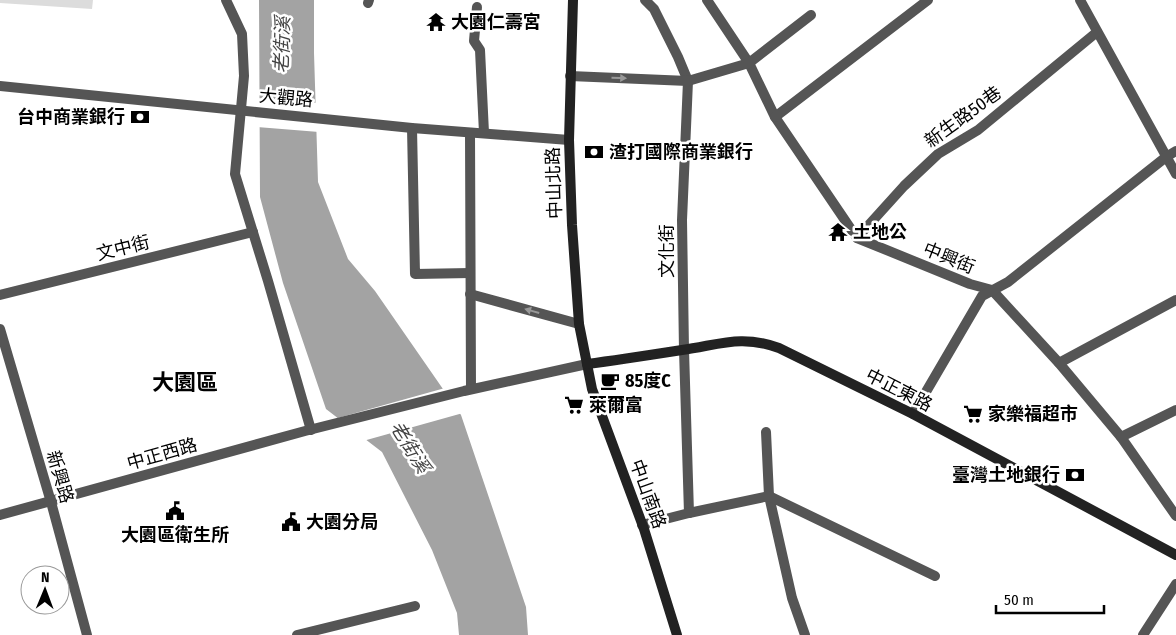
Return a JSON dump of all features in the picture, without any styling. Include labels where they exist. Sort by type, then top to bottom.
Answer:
[{"type":"main road","name":"中山北路","points":[[573,0],[569,140],[572,226],[579,324],[587,364]]},
{"type":"main road","name":"中正東路","points":[[587,364],[684,350],[735,340],[764,342],[912,414],[1176,555]]},
{"type":"main road","name":"中山南路","points":[[587,364],[592,390],[642,525],[677,635]]},
{"type":"street","points":[[226,0],[242,34],[244,111],[235,174],[311,430]]},
{"type":"street","name":"文化街","points":[[645,0],[654,9],[688,81],[682,220],[689,513]]},
{"type":"street","points":[[775,116],[928,0]]},
{"type":"street","points":[[1080,0],[1176,174]]},
{"type":"street","points":[[711,2],[749,63],[775,116],[857,238]]},
{"type":"street","points":[[476,7],[474,41],[480,50],[484,134]]},
{"type":"street","points":[[570,76],[688,81],[749,63],[811,15]]},
{"type":"street","name":"新生路50巷","points":[[857,238],[904,186],[938,154],[978,130],[1097,32]]},
{"type":"street","name":"大觀路","points":[[0,86],[412,128],[569,140]]},
{"type":"street","points":[[412,128],[415,274],[470,273]]},
{"type":"street","points":[[470,133],[468,390],[587,364]]},
{"type":"street","points":[[912,414],[982,296],[1008,282],[1176,151]]},
{"type":"street","name":"文中街","points":[[0,295],[253,232]]},
{"type":"street","name":"中興街","points":[[857,238],[970,284],[992,290],[1059,363],[1121,437],[1176,516]]},
{"type":"street","points":[[470,294],[579,324]]},
{"type":"street","points":[[1059,363],[1176,300]]},
{"type":"street","name":"新興路","points":[[0,329],[51,502],[87,635]]},
{"type":"street","name":"中正西路","points":[[0,515],[311,430],[333,426],[468,390]]},
{"type":"street","points":[[1121,437],[1176,410]]},
{"type":"street","points":[[766,432],[769,496],[792,598],[805,635]]},
{"type":"street","points":[[642,525],[769,496],[935,576]]},
{"type":"street","points":[[1143,635],[1176,584]]},
{"type":"street","points":[[297,635],[415,606]]},
{"type":"shaded area","points":[[0,0],[93,0],[92,9],[0,3]]},
{"type":"water","name":"老街溪","points":[[259,0],[314,0],[318,182],[348,259],[375,291],[461,415],[526,607],[528,635],[459,635],[457,613],[432,550],[382,452],[326,409],[283,283],[260,197]]},
{"type":"pier","points":[[257,98],[318,103],[319,132],[257,127]]},
{"type":"pier","points":[[445,388],[463,413],[363,441],[334,419]]},
{"type":"place","name":"大園仁壽宮","points":[[436,22]]},
{"type":"place","name":"台中商業銀行","points":[[140,117]]},
{"type":"place","name":"渣打國際商業銀行","points":[[594,152]]},
{"type":"place","name":"土地公","points":[[838,232]]},
{"type":"place","name":"85度C","points":[[610,381]]},
{"type":"place","name":"萊爾富","points":[[574,405]]},
{"type":"place","name":"家樂福超市","points":[[973,414]]},
{"type":"place","name":"臺灣土地銀行","points":[[1075,475]]},
{"type":"place","name":"大園區衛生所","points":[[175,511]]},
{"type":"place","name":"大園分局","points":[[291,522]]},
{"type":"district","name":"大園區","points":[[185,382]]}]
